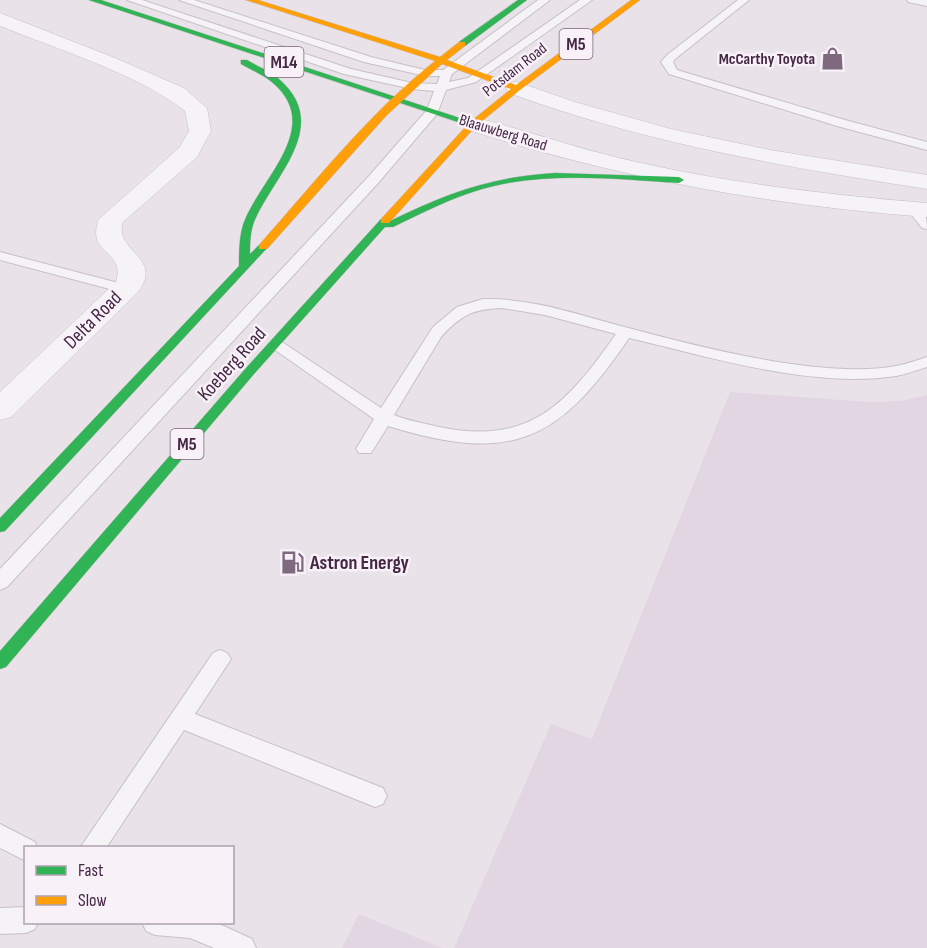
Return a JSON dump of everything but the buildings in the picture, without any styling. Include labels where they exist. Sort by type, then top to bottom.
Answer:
[{"type":"main road","name":"Blaauwberg Road","points":[[93,0],[473,124]]},
{"type":"main road","name":"M14","points":[[250,0],[517,88]]},
{"type":"main road","points":[[0,527],[244,269],[367,131],[425,73],[448,66],[522,0]]},
{"type":"main road","name":"Potsdam Road","points":[[473,124],[517,88],[636,0]]},
{"type":"main road","points":[[169,26],[267,75],[287,90],[298,106],[301,121],[297,136],[249,223],[244,269]]},
{"type":"main road","name":"Koeberg Road","points":[[0,662],[250,371],[276,345],[473,124]]},
{"type":"main road","points":[[378,230],[477,188],[525,178],[576,175],[679,180]]},
{"type":"street","name":"Delta Road","points":[[0,20],[108,62],[176,93],[196,108],[200,131],[189,152],[112,219],[106,235],[110,244],[126,256],[133,267],[133,275],[125,289],[0,410]]},
{"type":"street","points":[[517,88],[562,106],[708,146],[927,182]]},
{"type":"street","name":"Blaauwberg Road","points":[[473,124],[578,156],[679,180],[923,215]]},
{"type":"lane","points":[[132,0],[348,72],[412,87],[441,88],[457,85],[480,74],[562,15],[587,0]]},
{"type":"lane","points":[[184,0],[368,60],[425,73]]},
{"type":"lane","points":[[0,582],[294,267],[433,111],[448,66],[545,0]]},
{"type":"lane","points":[[744,0],[670,57],[667,62],[668,67],[673,72],[830,120],[927,146]]},
{"type":"lane","points":[[912,0],[927,3]]},
{"type":"lane","points":[[0,256],[125,289]]},
{"type":"lane","points":[[365,449],[435,334],[446,322],[469,308],[514,303],[625,332],[778,365],[819,371],[853,374],[887,372],[927,362]]},
{"type":"lane","points":[[276,345],[384,418],[452,437],[495,439],[521,434],[542,424],[572,401],[601,369],[625,332]]},
{"type":"lane","points":[[93,846],[220,659]]},
{"type":"lane","points":[[179,718],[375,796]]},
{"type":"lane","points":[[0,835],[24,849]]},
{"type":"lane","points":[[0,921],[24,920]]},
{"type":"lane","points":[[188,924],[243,948]]},
{"type":"shaded area","points":[[730,392],[868,402],[900,401],[927,395],[927,948],[454,948],[551,724],[592,739]]},
{"type":"shaded area","points":[[359,914],[442,948],[342,948]]},
{"type":"traffic: fast","points":[[93,0],[473,124]]},
{"type":"traffic: fast","points":[[462,44],[523,0]]},
{"type":"traffic: fast","points":[[244,62],[276,81],[291,98],[297,116],[296,133],[290,151],[247,228],[244,269]]},
{"type":"traffic: fast","points":[[389,225],[458,194],[482,186],[531,177],[580,175],[679,180]]},
{"type":"traffic: fast","points":[[0,662],[250,371],[385,221]]},
{"type":"traffic: fast","points":[[0,527],[263,247]]},
{"type":"traffic: slow","points":[[250,0],[440,60],[517,88]]},
{"type":"traffic: slow","points":[[385,221],[473,124],[517,88],[636,0]]},
{"type":"traffic: slow","points":[[263,247],[382,114],[434,66],[462,44]]},
{"type":"place","name":"McCarthy Toyota","points":[[833,59]]},
{"type":"place","name":"Astron Energy","points":[[292,563]]}]
